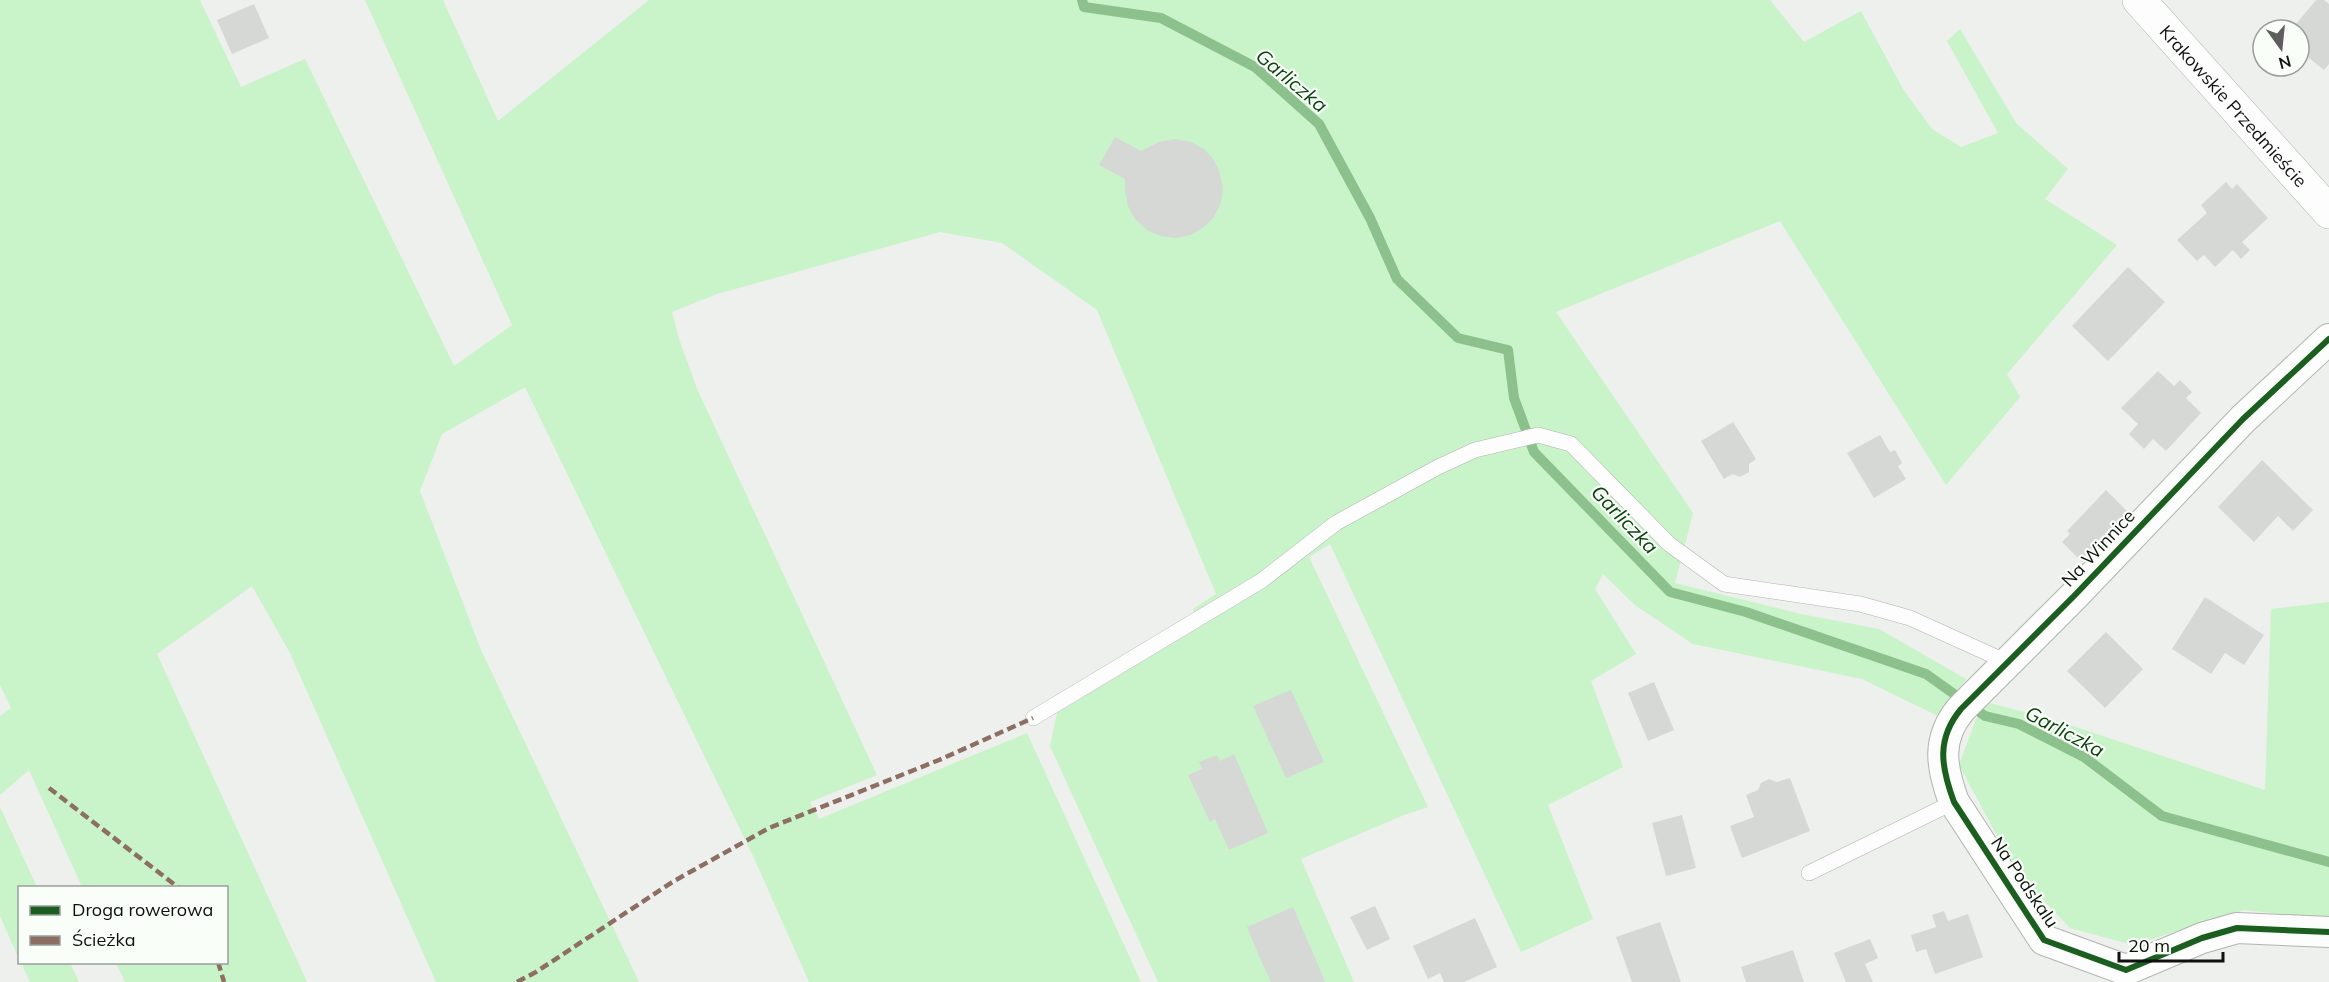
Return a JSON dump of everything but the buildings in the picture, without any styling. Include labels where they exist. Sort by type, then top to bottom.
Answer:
[{"type":"main road","name":"Krakowskie Przedmieście","points":[[2139,0],[2329,212]]},
{"type":"street","name":"Na Winnice","points":[[1954,802],[1945,778],[1943,754],[1946,734],[1952,720],[2243,419],[2329,339]]},
{"type":"street","name":"Na Podskalu","points":[[1954,802],[2044,940],[2126,970],[2202,938],[2237,928],[2329,932]]},
{"type":"lane","points":[[1033,718],[1261,581],[1336,523],[1438,467],[1475,450],[1538,435],[1571,444],[1669,544],[1724,584],[1860,604],[1910,618],[2007,662]]},
{"type":"lane","points":[[1809,873],[1954,802]]},
{"type":"green space","points":[[0,0],[200,0],[241,87],[305,59],[454,366],[512,325],[365,0],[443,0],[498,121],[649,0],[1770,0],[1804,42],[1861,11],[1903,89],[1932,129],[1961,147],[1998,133],[1947,41],[1960,29],[2016,123],[2068,169],[2045,199],[2117,245],[2007,374],[2020,397],[1946,485],[1780,221],[1556,312],[1693,513],[1675,583],[1801,614],[1879,629],[1966,679],[1938,716],[1862,679],[1693,644],[1635,605],[1603,574],[1595,589],[1636,654],[1591,681],[1623,767],[1548,805],[1593,919],[1521,952],[1330,544],[1309,557],[1428,807],[1301,859],[1354,982],[1158,982],[1050,746],[1057,713],[1198,626],[1193,609],[1216,594],[1097,310],[1002,243],[940,232],[717,294],[672,312],[679,339],[698,391],[877,775],[810,802],[819,819],[1027,733],[1141,982],[809,982],[754,858],[525,387],[442,434],[420,491],[481,650],[639,982],[436,982],[290,653],[252,586],[157,654],[307,982],[125,982],[116,964],[228,964],[228,886],[82,886],[29,770],[0,795],[0,716],[11,708],[0,685]]},
{"type":"green space","points":[[2329,602],[2329,919],[2244,910],[2133,945],[2070,928],[2016,871],[1959,765],[1976,719],[1989,703],[2052,719],[2265,790],[2271,609]]},
{"type":"green space","points":[[0,807],[37,886],[18,886],[18,957],[0,916]]},
{"type":"green space","points":[[21,964],[70,964],[79,982],[30,982]]},
{"type":"waterway","name":"Garliczka","points":[[1082,0],[1084,7],[1161,18],[1255,67],[1319,124],[1370,218],[1397,279],[1458,338],[1508,350],[1514,398],[1534,452],[1670,592],[1746,612],[1926,674],[1985,716],[2019,724],[2084,757],[2162,816],[2329,862]]},
{"type":"marked path","points":[[517,982],[536,972],[674,881],[769,828],[939,760],[1033,718]]},
{"type":"marked path","points":[[49,788],[176,886]]},
{"type":"marked path","points":[[219,964],[224,982]]},
{"type":"cycle path","points":[[2329,339],[2243,419],[2074,596],[1961,709],[1948,731],[1943,754],[1946,777],[1954,802],[2044,940],[2126,970],[2202,938],[2237,928],[2329,932]]}]
